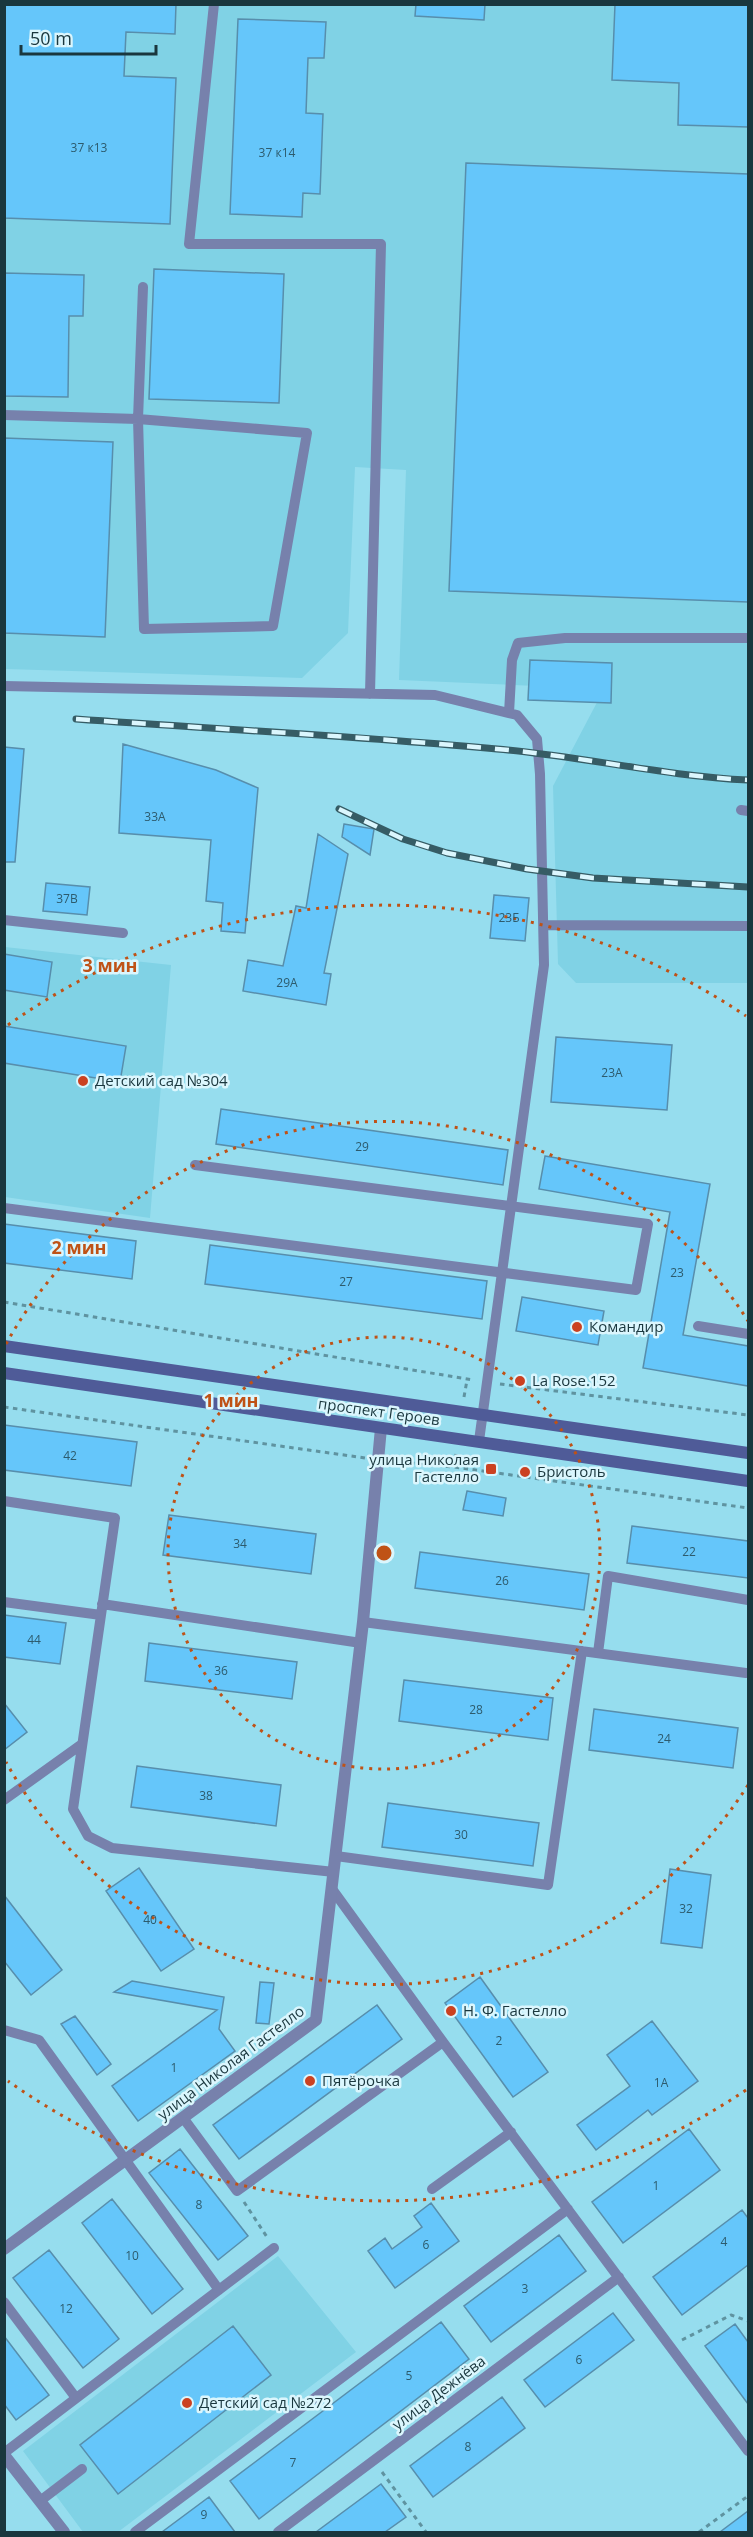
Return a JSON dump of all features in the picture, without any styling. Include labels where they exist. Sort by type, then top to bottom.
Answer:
[{"type":"main road","name":"проспект Героев","points":[[4,1346],[748,1453]]},
{"type":"main road","name":"проспект Героев","points":[[4,1373],[748,1481]]},
{"type":"street","name":"улица Николая Гастелло","points":[[6,2246],[184,2119],[316,2020],[361,1643],[381,1428]]},
{"type":"street","points":[[4,2454],[64,2532]]},
{"type":"lane","points":[[214,4],[189,244],[381,244],[369,694]]},
{"type":"lane","points":[[4,415],[138,419],[307,433],[273,626],[144,629],[138,419],[143,287]]},
{"type":"lane","points":[[509,713],[512,660],[518,643],[565,638],[748,638]]},
{"type":"lane","points":[[4,686],[435,695],[517,715],[537,739],[540,774],[544,965],[513,1204],[478,1441]]},
{"type":"lane","points":[[4,920],[123,933]]},
{"type":"lane","points":[[543,925],[748,926]]},
{"type":"lane","points":[[4,1208],[636,1290],[648,1224],[513,1204],[195,1165]]},
{"type":"lane","points":[[698,1326],[748,1334]]},
{"type":"lane","points":[[4,1501],[115,1518],[73,1809],[88,1836],[112,1848],[334,1872]]},
{"type":"lane","points":[[597,1653],[608,1576],[748,1600]]},
{"type":"lane","points":[[4,1602],[101,1616]]},
{"type":"lane","points":[[102,1604],[361,1643]]},
{"type":"lane","points":[[363,1622],[746,1673]]},
{"type":"lane","points":[[336,1856],[548,1885],[582,1651]]},
{"type":"lane","points":[[4,1800],[82,1743]]},
{"type":"lane","points":[[332,1889],[443,2042],[748,2451]]},
{"type":"lane","points":[[4,2030],[39,2040],[219,2290]]},
{"type":"lane","points":[[184,2119],[237,2191],[443,2042]]},
{"type":"lane","points":[[432,2189],[511,2132]]},
{"type":"lane","points":[[135,2532],[568,2209]]},
{"type":"lane","points":[[4,2454],[274,2248]]},
{"type":"lane","name":"улица Дежнёва","points":[[278,2532],[619,2277]]},
{"type":"lane","points":[[4,2302],[76,2398]]},
{"type":"lane","points":[[40,2501],[82,2469]]},
{"type":"path","points":[[4,1302],[487,1382],[748,1415]]},
{"type":"path","points":[[4,1407],[378,1460],[454,1467],[748,1508]]},
{"type":"path","points":[[237,2191],[274,2248]]},
{"type":"path","points":[[670,2346],[732,2315],[748,2321]]},
{"type":"path","points":[[374,2461],[426,2532]]},
{"type":"path","points":[[699,2532],[748,2496]]},
{"type":"shaded area","points":[[5,5],[748,5],[748,983],[576,983],[558,964],[553,786],[604,689],[399,680],[406,470],[355,467],[348,633],[302,678],[5,669]]},
{"type":"shaded area","name":"Детский сад №304","points":[[5,947],[171,965],[150,1218],[5,1197]]},
{"type":"shaded area","name":"Детский сад №272","points":[[278,2256],[356,2352],[118,2532],[83,2532],[23,2451]]},
{"type":"building","points":[[4,4],[176,4],[175,34],[126,32],[124,76],[176,78],[170,224],[4,218]]},
{"type":"building","points":[[416,4],[485,4],[484,20],[415,16]]},
{"type":"building","points":[[615,4],[748,4],[748,127],[678,125],[679,83],[612,80]]},
{"type":"building","points":[[238,19],[326,22],[324,58],[308,58],[306,113],[323,114],[320,194],[303,193],[302,217],[230,214]]},
{"type":"building","points":[[466,163],[748,174],[748,602],[449,591]]},
{"type":"building","points":[[154,269],[284,274],[279,403],[149,399]]},
{"type":"building","points":[[4,273],[84,275],[83,316],[69,316],[68,397],[4,396]]},
{"type":"building","points":[[4,438],[113,442],[105,637],[4,633]]},
{"type":"building","points":[[530,660],[612,663],[611,703],[528,700]]},
{"type":"building","points":[[123,744],[216,770],[258,788],[245,933],[221,931],[223,903],[206,901],[211,840],[119,833]]},
{"type":"building","points":[[4,747],[24,749],[15,862],[4,862]]},
{"type":"building","points":[[344,824],[374,829],[370,855],[342,837]]},
{"type":"building","points":[[318,834],[348,854],[324,973],[331,974],[326,1005],[243,991],[248,960],[283,966],[296,906],[306,908]]},
{"type":"building","points":[[46,883],[90,887],[87,915],[43,911]]},
{"type":"building","points":[[494,895],[529,898],[525,941],[490,938]]},
{"type":"building","points":[[4,954],[52,962],[47,997],[4,990]]},
{"type":"building","points":[[4,1026],[126,1046],[120,1082],[4,1063]]},
{"type":"building","points":[[556,1037],[672,1045],[667,1110],[551,1102]]},
{"type":"building","points":[[221,1109],[508,1150],[503,1185],[216,1144]]},
{"type":"building","points":[[545,1156],[710,1184],[683,1335],[748,1346],[748,1386],[643,1368],[670,1212],[539,1189]]},
{"type":"building","points":[[4,1224],[136,1241],[132,1279],[4,1263]]},
{"type":"building","points":[[210,1245],[487,1281],[482,1319],[205,1284]]},
{"type":"building","points":[[522,1297],[604,1311],[598,1345],[516,1331]]},
{"type":"building","points":[[4,1425],[137,1442],[131,1486],[4,1470]]},
{"type":"building","points":[[467,1491],[506,1498],[503,1516],[463,1510]]},
{"type":"building","points":[[169,1515],[316,1534],[311,1574],[163,1555]]},
{"type":"building","points":[[632,1526],[748,1541],[748,1578],[627,1563]]},
{"type":"building","points":[[420,1552],[589,1574],[584,1610],[415,1588]]},
{"type":"building","points":[[4,1615],[66,1623],[60,1664],[4,1657]]},
{"type":"building","points":[[149,1643],[297,1662],[292,1699],[145,1681]]},
{"type":"building","points":[[404,1680],[553,1698],[548,1740],[399,1721]]},
{"type":"building","points":[[4,1703],[27,1732],[4,1750]]},
{"type":"building","points":[[594,1709],[738,1728],[733,1768],[589,1750]]},
{"type":"building","points":[[137,1766],[281,1785],[276,1826],[131,1807]]},
{"type":"building","points":[[388,1803],[539,1823],[533,1866],[382,1847]]},
{"type":"building","points":[[139,1868],[194,1949],[161,1971],[106,1891]]},
{"type":"building","points":[[670,1869],[711,1875],[702,1948],[661,1943]]},
{"type":"building","points":[[4,1895],[62,1970],[31,1995],[4,1961]]},
{"type":"building","points":[[480,1977],[548,2072],[513,2097],[445,2003]]},
{"type":"building","points":[[132,1981],[224,1997],[219,2029],[235,2051],[138,2121],[112,2086],[217,2010],[114,1992]]},
{"type":"building","points":[[260,1982],[274,1983],[269,2024],[256,2023]]},
{"type":"building","points":[[377,2005],[402,2039],[239,2159],[213,2125]]},
{"type":"building","points":[[75,2016],[111,2064],[97,2075],[61,2024]]},
{"type":"building","points":[[652,2021],[698,2081],[652,2115],[648,2110],[596,2150],[577,2125],[630,2086],[607,2055]]},
{"type":"building","points":[[689,2129],[720,2170],[623,2243],[592,2202]]},
{"type":"building","points":[[180,2149],[248,2236],[218,2260],[149,2173]]},
{"type":"building","points":[[112,2199],[183,2289],[152,2314],[82,2223]]},
{"type":"building","points":[[431,2203],[459,2241],[395,2288],[368,2251],[385,2238],[392,2249],[422,2227],[414,2216]]},
{"type":"building","points":[[742,2210],[748,2218],[748,2265],[682,2315],[653,2277]]},
{"type":"building","points":[[559,2235],[586,2271],[491,2342],[464,2306]]},
{"type":"building","points":[[49,2250],[119,2339],[83,2368],[13,2278]]},
{"type":"building","points":[[613,2313],[634,2340],[545,2407],[524,2380]]},
{"type":"building","points":[[441,2322],[469,2359],[259,2519],[230,2481]]},
{"type":"building","points":[[735,2324],[748,2342],[748,2404],[705,2346]]},
{"type":"building","points":[[233,2326],[271,2375],[118,2494],[80,2445]]},
{"type":"building","points":[[4,2336],[49,2395],[16,2420],[4,2404]]},
{"type":"building","points":[[502,2397],[525,2428],[433,2497],[410,2466]]},
{"type":"building","points":[[381,2484],[406,2517],[385,2532],[316,2532]]},
{"type":"building","points":[[209,2497],[235,2532],[162,2532]]},
{"type":"building","points":[[748,2511],[748,2532],[720,2532]]},
{"type":"railway","points":[[76,719],[497,749],[717,778],[748,780]]},
{"type":"railway","points":[[339,809],[403,839],[447,853],[527,869],[593,878],[748,887]]},
{"type":"place","name":"Детский сад №304","points":[[83,1081]]},
{"type":"place","name":"Командир","points":[[577,1327]]},
{"type":"place","name":"La Rose.152","points":[[520,1381]]},
{"type":"place","name":"улица Николая Гастелло","points":[[491,1469]]},
{"type":"place","name":"Бристоль","points":[[525,1472]]},
{"type":"place","name":"Н. Ф. Гастелло","points":[[451,2011]]},
{"type":"place","name":"Пятёрочка","points":[[310,2081]]},
{"type":"place","name":"Детский сад №272","points":[[187,2403]]}]
